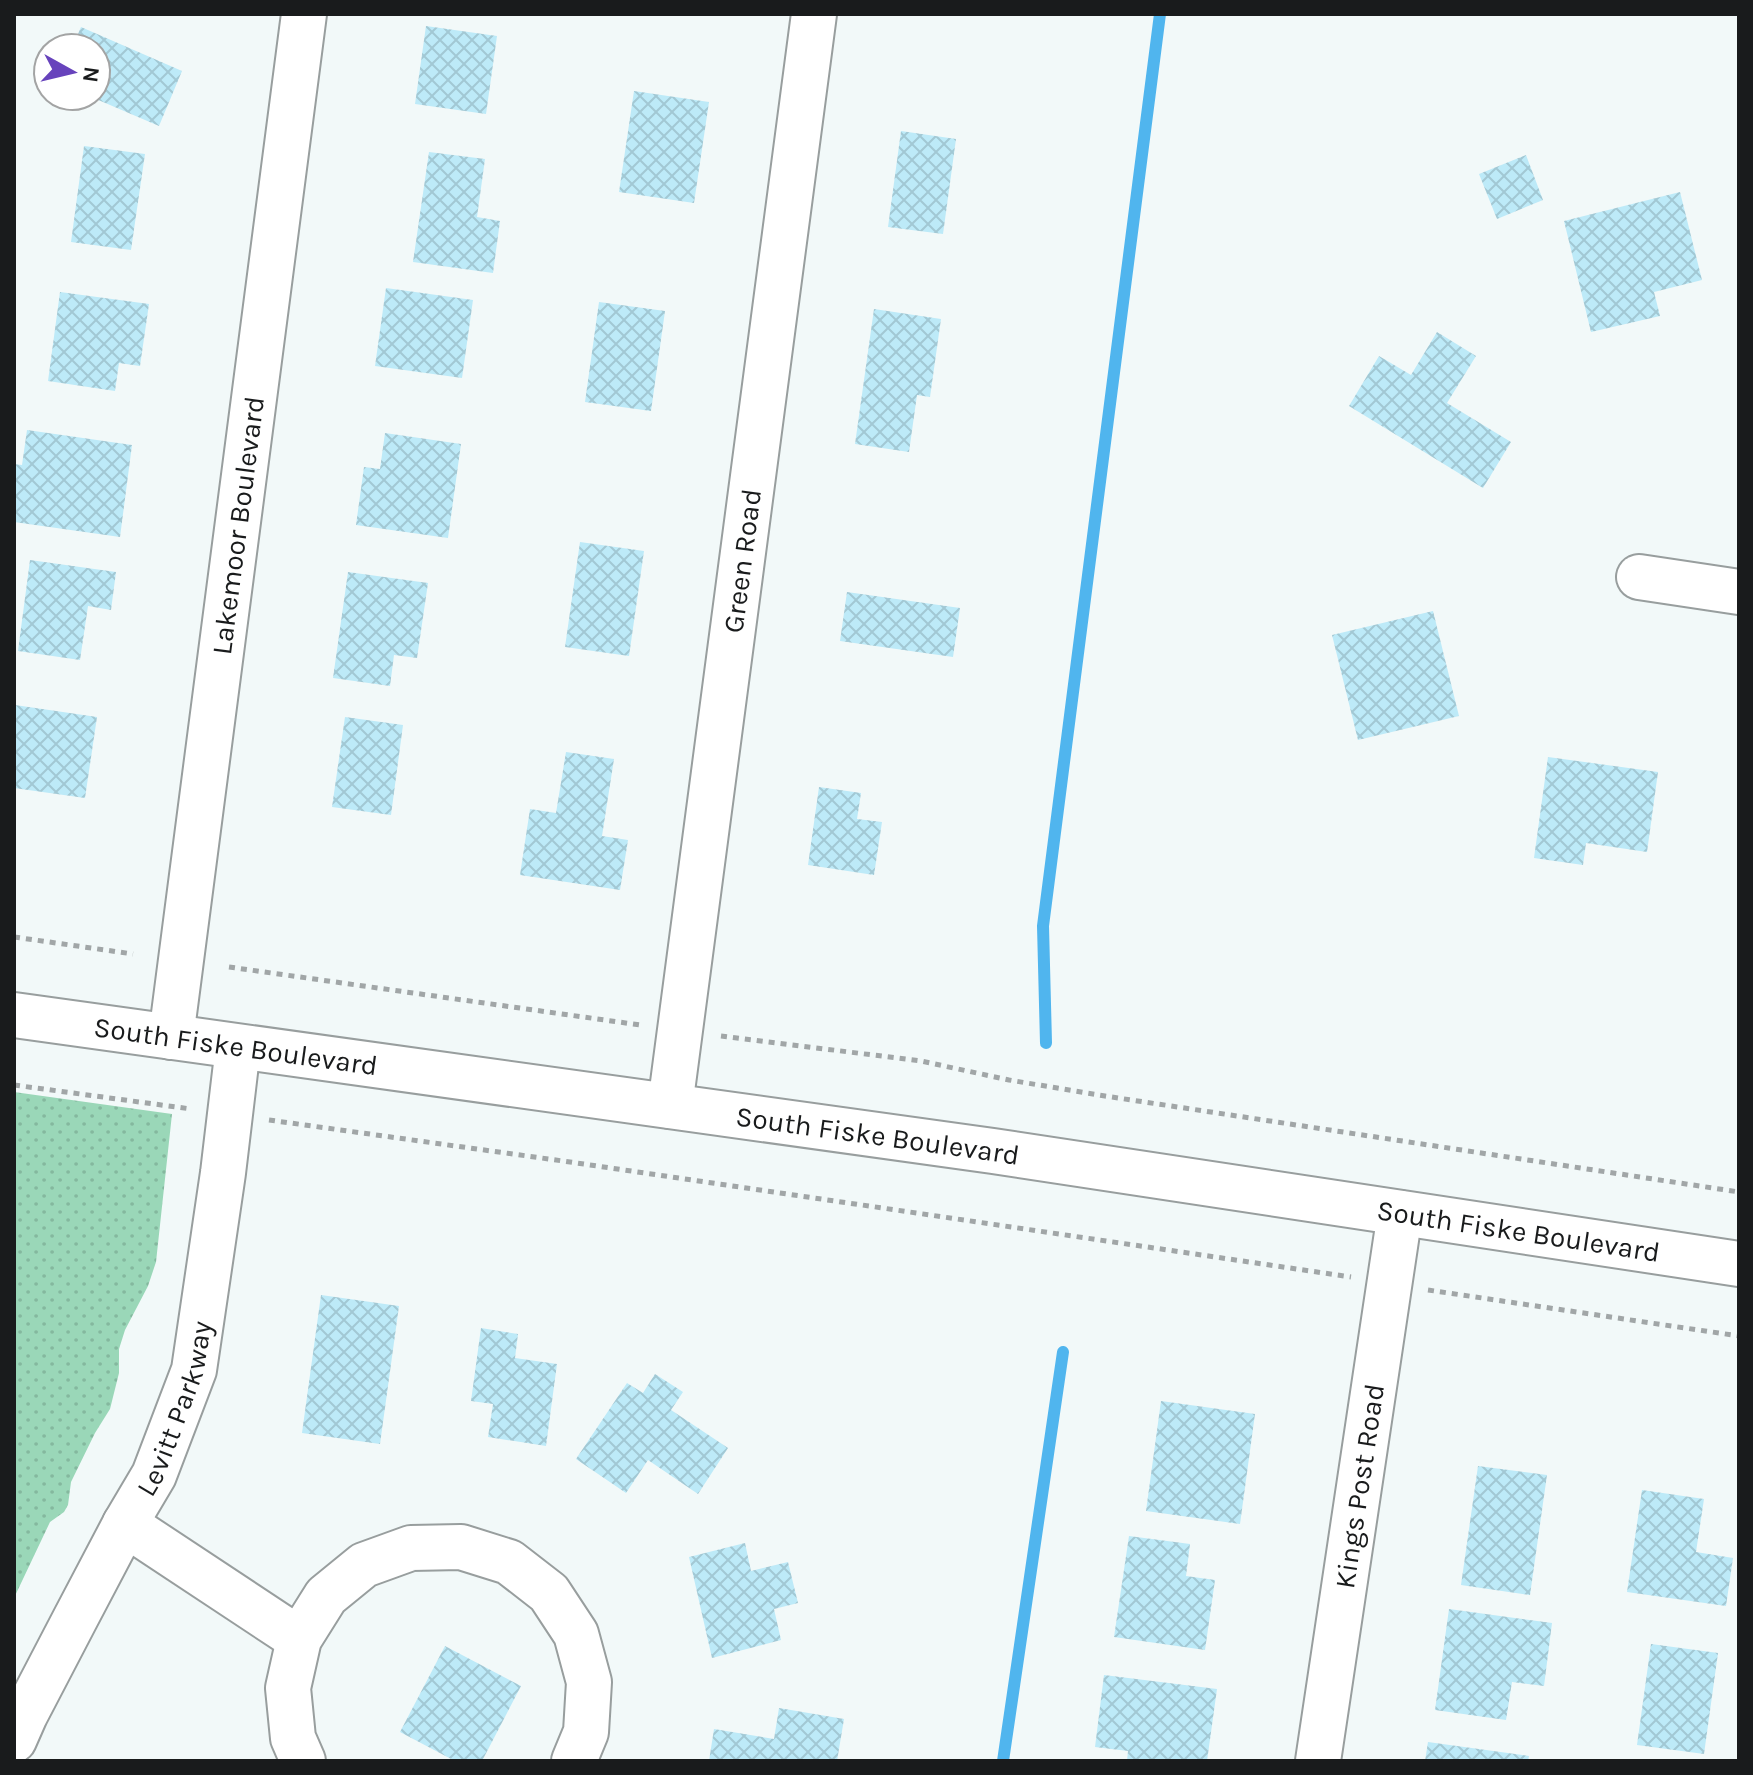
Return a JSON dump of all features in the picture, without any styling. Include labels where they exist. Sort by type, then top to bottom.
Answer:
[{"type":"street","name":"Lakemoor Boulevard","points":[[171,1037],[304,14]]},
{"type":"street","name":"Green Road","points":[[670,1106],[814,14]]},
{"type":"street","points":[[1639,577],[1739,592]]},
{"type":"street","name":"South Fiske Boulevard","points":[[14,1015],[993,1151],[1739,1264]]},
{"type":"street","name":"Levitt Parkway","points":[[14,1740],[125,1524],[154,1475],[194,1370],[238,1047]]},
{"type":"street","name":"Kings Post Road","points":[[1318,1761],[1400,1213]]},
{"type":"street","points":[[125,1524],[299,1639]]},
{"type":"street","points":[[303,1761],[293,1738],[288,1688],[299,1639],[326,1596],[364,1565],[411,1548],[449,1547],[461,1547],[509,1562],[549,1593],[576,1634],[589,1682],[586,1732],[574,1761]]},
{"type":"path","points":[[14,937],[133,954]]},
{"type":"path","points":[[229,967],[680,1031],[921,1061],[1091,1094],[1739,1192]]},
{"type":"path","points":[[14,1085],[563,1161],[1344,1277],[1371,1278],[1455,1295],[1739,1336]]},
{"type":"green space","points":[[14,1092],[172,1114],[156,1262],[119,1349],[119,1373],[110,1409],[71,1482],[68,1505],[50,1522],[14,1598]]},
{"type":"building","points":[[426,26],[497,36],[486,114],[415,104]]},
{"type":"building","points":[[112,41],[182,71],[159,126],[112,106]]},
{"type":"building","points":[[634,91],[709,102],[694,203],[619,192]]},
{"type":"building","points":[[901,131],[956,139],[943,234],[888,227]]},
{"type":"building","points":[[84,146],[145,154],[131,250],[71,242]]},
{"type":"building","points":[[429,152],[485,159],[477,217],[500,221],[493,273],[413,262]]},
{"type":"building","points":[[1526,155],[1543,200],[1497,219],[1479,174]]},
{"type":"building","points":[[1680,192],[1702,280],[1654,292],[1660,316],[1591,332],[1564,221]]},
{"type":"building","points":[[386,288],[473,300],[462,378],[375,366]]},
{"type":"building","points":[[60,292],[149,304],[140,366],[119,363],[115,391],[48,381]]},
{"type":"building","points":[[599,302],[665,311],[651,411],[585,402]]},
{"type":"building","points":[[874,309],[941,319],[930,397],[917,395],[909,452],[855,444]]},
{"type":"building","points":[[1437,332],[1476,356],[1447,403],[1511,442],[1483,488],[1349,406],[1379,356],[1411,375]]},
{"type":"building","points":[[27,430],[132,445],[120,537],[14,522],[14,464],[22,465]]},
{"type":"building","points":[[385,433],[461,444],[448,538],[356,525],[364,467],[380,469]]},
{"type":"building","points":[[580,542],[644,551],[629,656],[565,647]]},
{"type":"building","points":[[30,560],[116,572],[111,610],[88,606],[80,660],[18,651]]},
{"type":"building","points":[[348,572],[428,583],[417,658],[394,655],[390,686],[333,678]]},
{"type":"building","points":[[847,592],[960,608],[953,657],[840,641]]},
{"type":"building","points":[[1433,611],[1459,716],[1358,740],[1332,635]]},
{"type":"building","points":[[15,705],[97,717],[85,798],[14,788]]},
{"type":"building","points":[[345,717],[403,725],[391,815],[332,807]]},
{"type":"building","points":[[566,752],[614,759],[602,836],[628,840],[620,890],[520,875],[530,809],[556,813]]},
{"type":"building","points":[[1548,757],[1658,772],[1647,852],[1586,843],[1583,865],[1534,858]]},
{"type":"building","points":[[819,787],[861,793],[857,819],[882,822],[874,875],[808,865]]},
{"type":"building","points":[[321,1295],[399,1306],[380,1444],[302,1433]]},
{"type":"building","points":[[481,1328],[518,1334],[515,1358],[557,1364],[546,1446],[488,1437],[493,1404],[471,1401]]},
{"type":"building","points":[[655,1374],[683,1392],[671,1410],[728,1448],[698,1494],[648,1460],[626,1493],[576,1459],[627,1383],[643,1393]]},
{"type":"building","points":[[1161,1401],[1255,1414],[1240,1524],[1146,1511]]},
{"type":"building","points":[[1478,1466],[1547,1475],[1530,1595],[1461,1585]]},
{"type":"building","points":[[1642,1490],[1704,1499],[1696,1552],[1733,1558],[1726,1606],[1627,1592]]},
{"type":"building","points":[[1129,1536],[1190,1544],[1186,1576],[1215,1580],[1205,1650],[1114,1637]]},
{"type":"building","points":[[745,1543],[751,1571],[788,1562],[798,1603],[774,1609],[781,1640],[712,1658],[689,1557]]},
{"type":"building","points":[[1449,1609],[1552,1623],[1544,1686],[1512,1682],[1506,1720],[1435,1710]]},
{"type":"building","points":[[1651,1644],[1718,1653],[1704,1754],[1637,1745]]},
{"type":"building","points":[[445,1646],[521,1686],[482,1761],[455,1761],[400,1732]]},
{"type":"building","points":[[1104,1675],[1217,1689],[1207,1761],[1127,1761],[1128,1751],[1095,1747]]},
{"type":"building","points":[[779,1708],[844,1719],[837,1761],[709,1761],[714,1729],[774,1739]]},
{"type":"building","points":[[1428,1742],[1529,1756],[1528,1761],[1425,1761]]},
{"type":"waterway","points":[[1046,1043],[1043,926],[1160,14]]},
{"type":"waterway","points":[[1003,1761],[1063,1352]]}]
